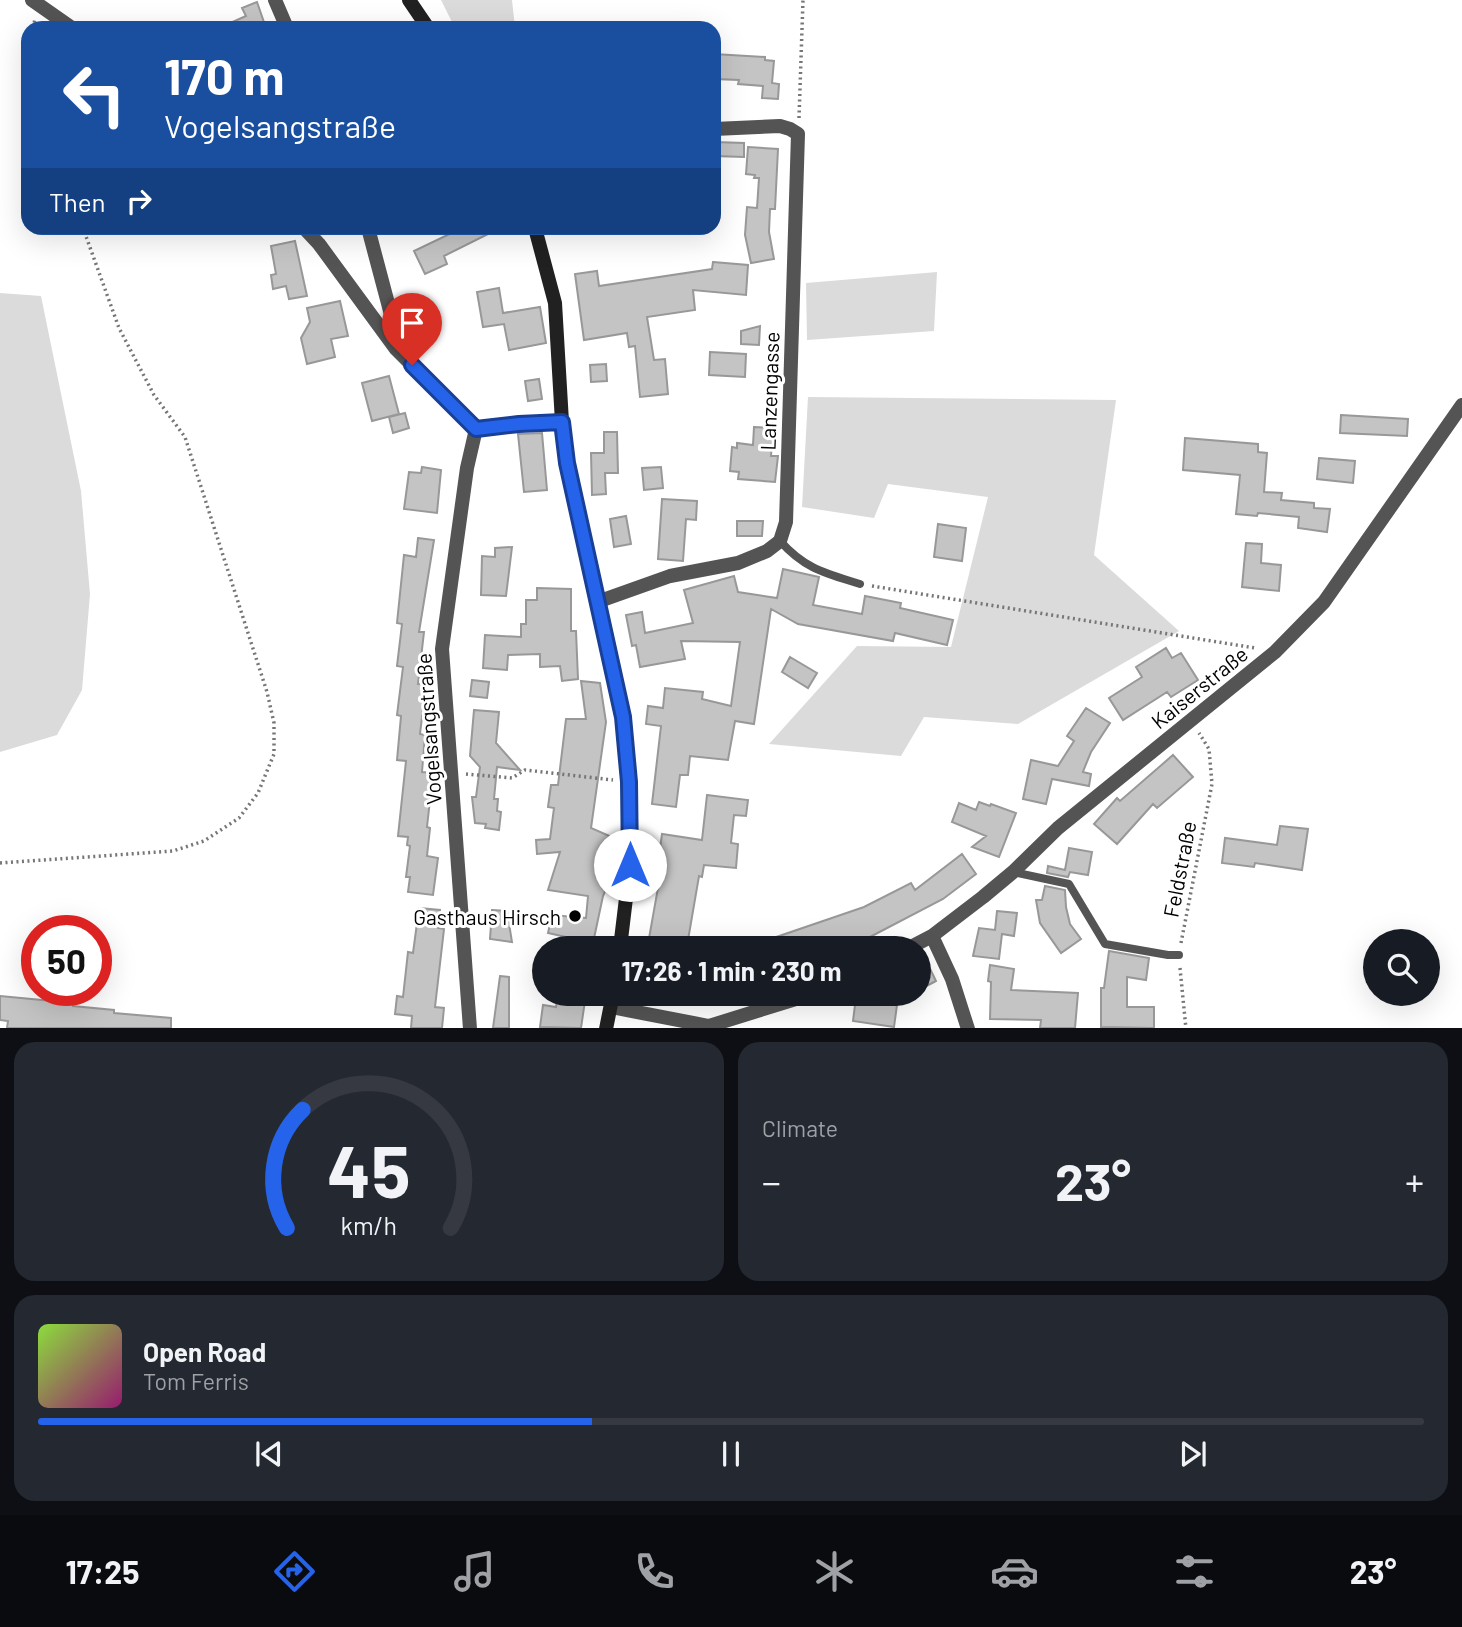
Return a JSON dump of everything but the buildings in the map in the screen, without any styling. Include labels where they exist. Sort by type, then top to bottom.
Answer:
[{"type":"main road","points":[[409,0],[423,21]]},
{"type":"main road","points":[[537,235],[555,303],[567,463],[623,717],[629,782],[630,865],[621,936]]},
{"type":"main road","points":[[606,1028],[611,1006]]},
{"type":"street","points":[[275,0],[284,21]]},
{"type":"street","points":[[35,2],[62,21]]},
{"type":"street","points":[[721,129],[780,126],[798,134]]},
{"type":"street","name":"Lanzengasse","points":[[780,541],[786,522],[798,134]]},
{"type":"street","points":[[311,235],[396,349],[476,429],[562,422]]},
{"type":"street","points":[[370,235],[394,326],[396,349]]},
{"type":"street","name":"Kaiserstraße","points":[[932,936],[1013,872],[1058,828],[1275,652],[1324,602],[1462,405]]},
{"type":"street","name":"Vogelsangstraße","points":[[470,1028],[442,649],[467,468],[476,429]]},
{"type":"street","points":[[597,602],[670,576],[738,563],[767,551],[780,541]]},
{"type":"street","points":[[932,936],[952,979],[968,1028]]},
{"type":"street","points":[[631,1006],[710,1027],[775,1006]]},
{"type":"lane","points":[[780,541],[811,568],[860,584]]},
{"type":"lane","points":[[1013,872],[1069,884],[1105,944],[1179,955]]},
{"type":"path","points":[[798,134],[803,0]]},
{"type":"path","points":[[0,863],[173,851],[205,841],[239,818],[258,793],[274,754],[274,723],[267,692],[185,437],[154,395],[119,328],[86,235]]},
{"type":"path","points":[[860,584],[1275,652]]},
{"type":"path","name":"Feldstraße","points":[[1186,1028],[1179,955],[1212,784],[1209,749],[1192,721]]},
{"type":"path","points":[[467,774],[512,778],[525,769],[629,782]]},
{"type":"shaded area","points":[[441,0],[512,0],[514,21],[452,21]]},
{"type":"shaded area","points":[[937,272],[934,331],[807,340],[806,283]]},
{"type":"shaded area","points":[[0,293],[41,296],[81,491],[90,594],[82,690],[57,735],[0,752]]},
{"type":"shaded area","points":[[808,397],[1116,400],[1094,555],[1179,631],[1018,724],[924,717],[901,756],[769,744],[857,646],[951,647],[988,497],[888,484],[874,518],[802,507]]},
{"type":"place","name":"Gasthaus Hirsch","points":[[575,916]]},
{"type":"route","points":[[412,365],[476,429],[562,422],[567,463],[623,717],[629,782],[630,865]]}]
